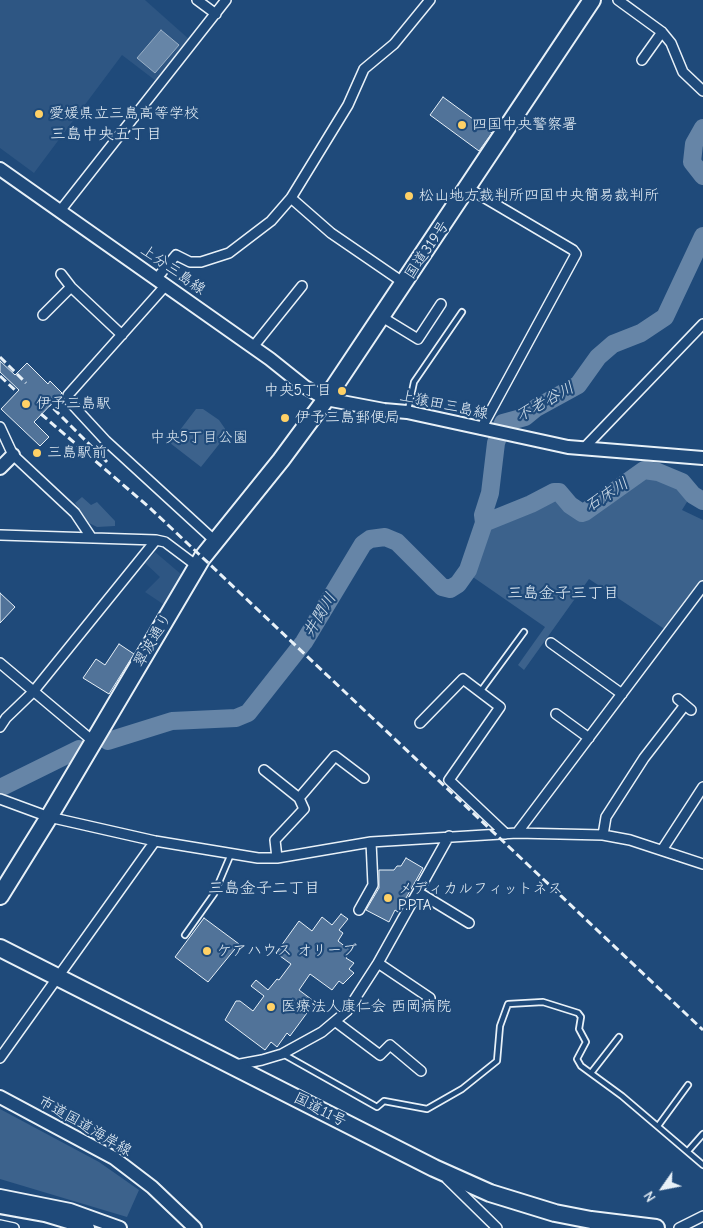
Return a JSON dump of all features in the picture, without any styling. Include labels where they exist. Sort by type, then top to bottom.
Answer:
[{"type":"highway","name":"国道319号","points":[[326,399],[592,0]]},
{"type":"highway","name":"翠波通り","points":[[0,896],[94,742],[196,566],[214,540],[281,460],[326,399]]},
{"type":"highway","name":"国道11号","points":[[0,948],[434,1168],[490,1193],[555,1212],[591,1220],[656,1228]]},
{"type":"main road","name":"上分三島線","points":[[0,169],[253,347],[305,387],[326,399]]},
{"type":"main road","name":"上猿田三島線","points":[[326,399],[408,412],[568,447],[703,458]]},
{"type":"main road","points":[[0,468],[13,455]]},
{"type":"main road","name":"市道国道海岸線","points":[[0,1098],[114,1158],[152,1186],[196,1228]]},
{"type":"main road","points":[[0,1196],[70,1210],[120,1228]]},
{"type":"main road","points":[[0,1207],[45,1216],[88,1228]]},
{"type":"street","points":[[197,0],[216,14]]},
{"type":"street","points":[[60,211],[226,0]]},
{"type":"street","points":[[214,540],[106,441],[70,402],[68,395],[122,335],[162,282],[176,255],[190,262],[201,262],[229,253],[271,221],[291,198],[348,105],[364,69],[394,44],[430,0]]},
{"type":"street","points":[[618,0],[662,32],[671,43],[683,72],[703,91]]},
{"type":"street","points":[[642,60],[662,32]]},
{"type":"street","points":[[468,188],[573,250],[576,254],[493,432]]},
{"type":"street","points":[[291,198],[331,233],[404,283]]},
{"type":"street","points":[[61,274],[122,335]]},
{"type":"street","points":[[43,315],[71,286]]},
{"type":"street","points":[[253,347],[302,286]]},
{"type":"street","points":[[382,317],[418,340],[441,304]]},
{"type":"street","points":[[584,448],[703,324]]},
{"type":"street","points":[[0,427],[13,455],[75,513],[90,537]]},
{"type":"street","points":[[0,535],[156,540],[165,542],[196,566]]},
{"type":"street","points":[[0,727],[6,718],[33,692],[156,540]]},
{"type":"street","points":[[517,833],[703,586]]},
{"type":"street","points":[[551,642],[622,694]]},
{"type":"street","points":[[0,663],[94,742]]},
{"type":"street","points":[[420,723],[463,679],[500,707],[449,780],[506,834]]},
{"type":"street","points":[[603,835],[606,817],[644,758],[684,705]]},
{"type":"street","points":[[556,714],[589,738]]},
{"type":"street","points":[[299,798],[335,756],[364,778]]},
{"type":"street","points":[[264,770],[299,798],[304,809],[275,840],[277,858]]},
{"type":"street","points":[[662,850],[702,792]]},
{"type":"street","points":[[0,799],[49,817],[155,841],[277,858],[371,842],[517,833],[603,835],[662,850],[703,864]]},
{"type":"street","points":[[234,1065],[282,1054],[336,1022],[358,996],[449,836]]},
{"type":"street","points":[[0,1058],[155,841]]},
{"type":"street","points":[[358,910],[373,885],[371,842]]},
{"type":"street","points":[[418,892],[469,923]]},
{"type":"street","points":[[378,963],[430,998]]},
{"type":"street","points":[[336,1022],[380,1055],[390,1045],[421,1071]]},
{"type":"street","points":[[434,1168],[495,1227]]},
{"type":"street","points":[[679,1228],[703,1216]]},
{"type":"street","points":[[0,1225],[14,1228]]},
{"type":"lane","points":[[408,412],[414,382],[462,312]]},
{"type":"lane","points":[[480,692],[524,632]]},
{"type":"lane","points":[[185,935],[214,894],[231,853]]},
{"type":"lane","points":[[282,1054],[377,1107],[384,1101],[427,1109],[462,1089],[496,1061],[500,1026],[508,1004],[543,1002],[578,1013],[581,1017],[579,1029],[586,1042],[577,1059],[591,1073],[658,1126],[703,1165]]},
{"type":"lane","points":[[591,1073],[619,1037]]},
{"type":"lane","points":[[658,1126],[688,1086]]},
{"type":"lane","points":[[688,1151],[703,1134]]},
{"type":"shaded area","name":"愛媛県立三島高等学校","points":[[0,0],[145,0],[190,40],[156,81],[122,55],[34,173],[0,148]]},
{"type":"shaded area","points":[[161,30],[179,45],[155,73],[137,58]]},
{"type":"shaded area","points":[[155,552],[182,575],[163,604],[145,592],[160,577],[145,563]]},
{"type":"green space","name":"中央5丁目公園","points":[[196,409],[203,409],[219,420],[228,433],[201,467],[170,443]]},
{"type":"green space","points":[[655,474],[682,487],[690,497],[682,510],[703,520],[703,593],[666,630],[589,579],[524,670],[518,665],[545,627],[470,575],[488,526],[556,495],[579,515],[588,516],[645,475]]},
{"type":"green space","points":[[82,497],[91,505],[97,502],[115,521],[115,526],[97,527],[89,523],[75,503]]},
{"type":"green space","points":[[0,1109],[99,1162],[139,1190],[127,1217],[0,1179]]},
{"type":"building","name":"四国中央警察署","points":[[443,97],[492,133],[479,151],[430,115]]},
{"type":"building","name":"伊予三島駅","points":[[0,361],[15,375],[27,363],[48,384],[50,381],[62,393],[34,422],[49,437],[40,446],[1,409],[19,390],[0,372]]},
{"type":"building","points":[[0,593],[15,607],[0,623]]},
{"type":"building","points":[[119,644],[134,654],[109,694],[83,678],[96,659],[105,665]]},
{"type":"building","name":"メディカルフィットネス P.PTA","points":[[406,858],[423,868],[398,912],[395,910],[389,922],[366,910],[379,888],[379,870],[394,870],[397,866],[401,866]]},
{"type":"building","points":[[341,914],[348,919],[339,930],[343,933],[338,941],[351,951],[346,958],[354,963],[349,969],[354,973],[343,984],[339,981],[332,990],[310,974],[299,990],[315,1002],[290,1036],[287,1033],[277,1047],[271,1042],[265,1050],[225,1020],[236,1001],[240,1001],[253,1011],[264,996],[251,986],[256,980],[268,990],[277,979],[279,980],[291,964],[276,953],[299,921],[312,931],[322,917],[332,925]]},
{"type":"building","name":"ケアハウス オリーブ","points":[[204,918],[239,944],[208,982],[175,957]]},
{"type":"waterway","name":"不老谷川","points":[[703,128],[694,144],[692,162],[703,176]]},
{"type":"waterway","name":"井関川","points":[[108,741],[172,721],[236,718],[248,713],[304,642],[363,544],[370,539],[385,537],[397,542],[442,587],[450,589],[458,584],[468,570],[484,523],[483,515],[490,493],[496,443],[503,423],[525,417],[536,408],[578,385],[598,357],[613,344],[641,333],[665,317],[703,236]]},
{"type":"waterway","name":"石床川","points":[[484,523],[531,504],[554,492],[559,492],[570,505],[582,513],[644,470],[658,472],[682,482],[693,495],[703,501]]},
{"type":"waterway","name":"井関川","points":[[0,788],[79,749]]},
{"type":"railway","points":[[0,357],[26,383]]},
{"type":"railway","points":[[0,376],[17,392]]},
{"type":"railway","points":[[45,400],[107,462]]},
{"type":"railway","points":[[41,414],[150,508],[703,1030]]},
{"type":"place","name":"愛媛県立三島高等学校","points":[[39,114]]},
{"type":"place","name":"四国中央警察署","points":[[462,125]]},
{"type":"place","name":"松山地方裁判所四国中央簡易裁判所","points":[[409,196]]},
{"type":"place","name":"中央5丁目","points":[[342,391]]},
{"type":"place","name":"伊予三島駅","points":[[26,404]]},
{"type":"place","name":"伊予三島郵便局","points":[[285,418]]},
{"type":"place","name":"三島駅前","points":[[37,453]]},
{"type":"place","name":"メディカルフィットネス P.PTA","points":[[388,898]]},
{"type":"place","name":"ケアハウス オリーブ","points":[[207,951]]},
{"type":"place","name":"医療法人康仁会 西岡病院","points":[[271,1007]]},
{"type":"district","name":"三島中央五丁目","points":[[106,134]]},
{"type":"district","name":"三島金子三丁目","points":[[563,593]]},
{"type":"district","name":"三島金子二丁目","points":[[264,888]]}]
